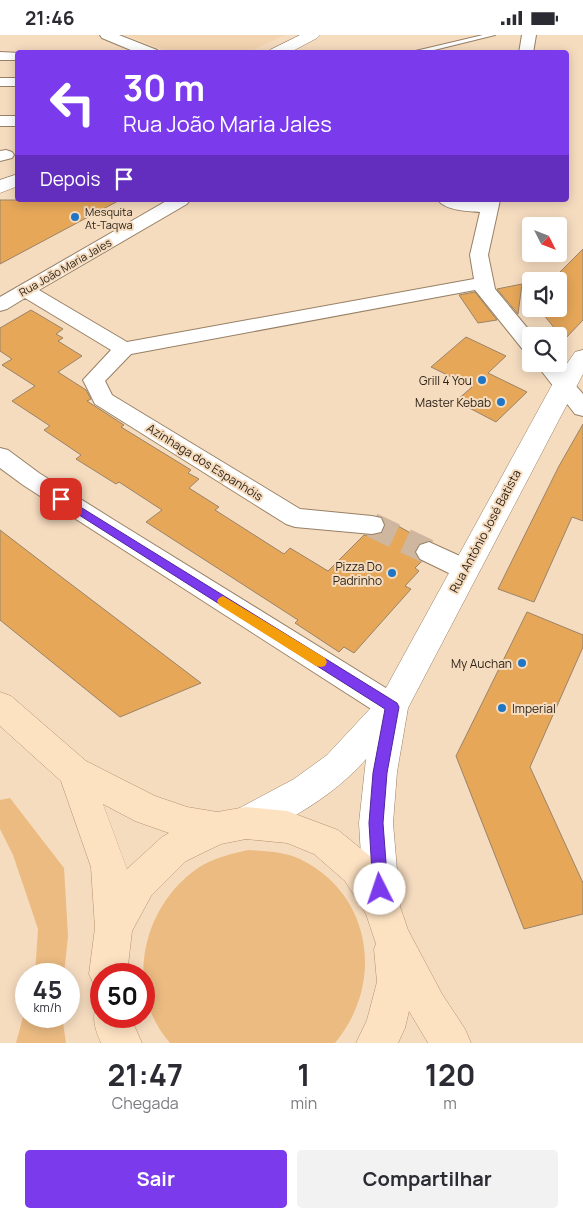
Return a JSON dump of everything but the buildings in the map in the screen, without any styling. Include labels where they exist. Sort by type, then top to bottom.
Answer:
[{"type":"main road","points":[[282,50],[312,35]]},
{"type":"main road","points":[[0,187],[15,180]]},
{"type":"main road","name":"Rua António José Batista","points":[[232,826],[306,790],[339,766],[392,707],[464,569],[564,385],[583,357]]},
{"type":"main road","points":[[0,706],[74,772],[147,810],[187,823],[287,827],[326,842],[358,869],[387,921],[428,1008],[451,1043]]},
{"type":"main road","name":"Rua António José Batista","points":[[387,921],[376,823],[380,773],[392,707]]},
{"type":"main road","points":[[74,772],[109,867],[114,929],[109,963]]},
{"type":"main road","points":[[114,929],[138,883],[174,849],[232,826]]},
{"type":"main road","points":[[376,1043],[385,1028],[396,982],[387,921]]},
{"type":"street","points":[[107,35],[147,50]]},
{"type":"street","points":[[526,50],[529,35]]},
{"type":"street","points":[[0,57],[15,56]]},
{"type":"street","points":[[0,82],[15,82]]},
{"type":"street","points":[[0,121],[15,121]]},
{"type":"street","name":"Rua João Maria Jales","points":[[0,305],[178,202]]},
{"type":"street","points":[[453,202],[463,205],[491,204],[479,255],[485,290],[522,335]]},
{"type":"street","points":[[25,290],[124,349],[484,283]]},
{"type":"street","name":"Azinhaga dos Espanhóis","points":[[124,349],[94,380],[103,399],[295,518],[372,525]]},
{"type":"street","points":[[553,372],[583,409]]},
{"type":"street","points":[[0,456],[31,479],[105,527],[392,707]]},
{"type":"street","points":[[429,552],[464,569]]},
{"type":"lane","points":[[424,50],[492,35]]},
{"type":"shaded area","points":[[126,35],[285,35],[253,50],[164,50]]},
{"type":"shaded area","points":[[10,798],[64,868],[68,936],[65,963],[36,963],[38,929],[13,855],[0,829],[0,800]]},
{"type":"shaded area","points":[[248,850],[268,851],[300,859],[324,874],[343,894],[356,917],[363,942],[365,968],[361,994],[351,1019],[335,1043],[170,1043],[155,1022],[155,963],[144,963],[145,950],[152,926],[163,904],[179,884],[198,868],[229,855]]},
{"type":"shaded area","points":[[20,1028],[64,1028],[66,1043],[16,1043]]},
{"type":"tunnel","points":[[372,525],[429,552]]},
{"type":"slow traffic","points":[[223,601],[321,662]]},
{"type":"place","name":"Mesquita At-Taqwa","points":[[75,217]]},
{"type":"place","name":"Grill 4 You","points":[[482,380]]},
{"type":"place","name":"Master Kebab","points":[[501,402]]},
{"type":"place","name":"Pizza Do Padrinho","points":[[392,573]]},
{"type":"place","name":"My Auchan","points":[[522,663]]},
{"type":"place","name":"Imperial","points":[[502,708]]},
{"type":"route","points":[[61,499],[392,707],[380,773],[376,823],[380,889]]}]
